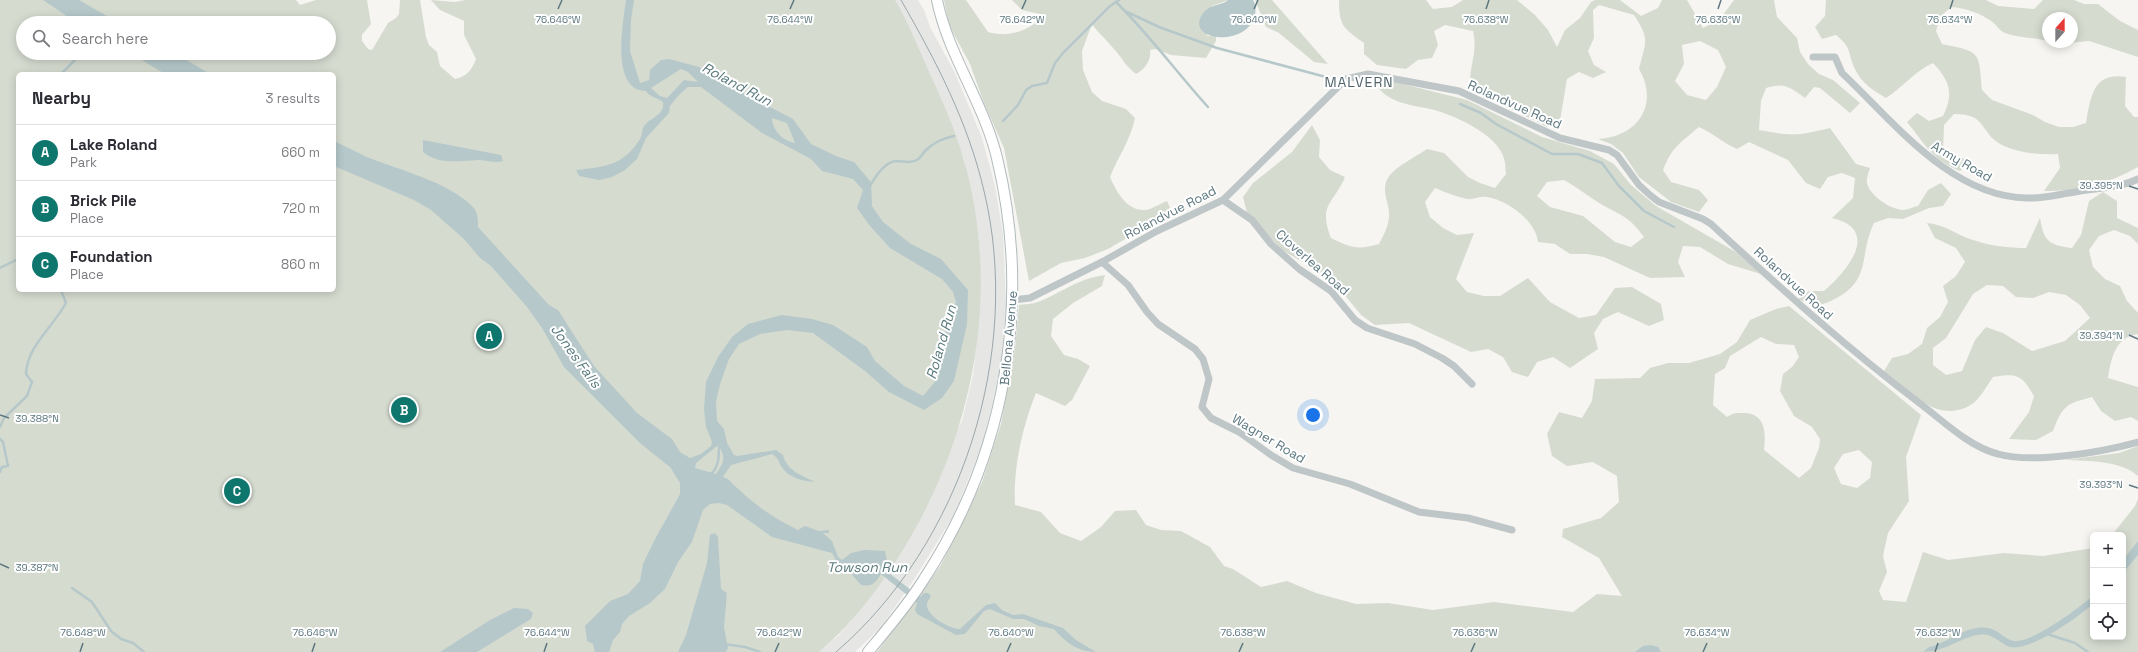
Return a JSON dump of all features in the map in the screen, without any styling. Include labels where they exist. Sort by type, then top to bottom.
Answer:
[{"type":"main road","name":"Bellona Avenue","points":[[868,652],[924,580],[960,516],[977,479],[990,441],[1005,380],[1013,300],[1009,223],[997,157],[982,111],[942,22],[937,0]]},
{"type":"street","name":"Army Road","points":[[1813,57],[1835,57],[1842,73],[1928,157],[1959,176],[1996,194],[2027,198],[2042,197],[2120,184],[2138,179]]},
{"type":"street","name":"Rolandvue Road","points":[[1013,300],[1030,298],[1102,262],[1157,231],[1223,200],[1346,79],[1368,74],[1460,91],[1554,135],[1609,150],[1617,156],[1639,185],[1650,195],[1659,202],[1703,219],[1711,224],[1782,290],[1866,362],[1932,413],[1988,451],[2007,456],[2026,458],[2093,452],[2138,442]]},
{"type":"street","name":"Cloverlea Road","points":[[1223,200],[1252,220],[1271,244],[1299,269],[1331,291],[1355,320],[1367,328],[1415,344],[1442,358],[1454,366],[1472,384]]},
{"type":"street","name":"Wagner Road","points":[[1102,262],[1128,285],[1147,312],[1158,324],[1195,349],[1203,359],[1209,379],[1202,407],[1211,418],[1239,432],[1271,455],[1306,474],[1350,484],[1419,512],[1468,518],[1512,530]]},
{"type":"shaded area","points":[[0,0],[296,0],[300,5],[316,0],[367,0],[371,24],[362,35],[362,41],[368,49],[372,50],[388,23],[399,14],[400,0],[420,0],[426,37],[429,45],[437,52],[440,66],[455,79],[462,77],[468,72],[476,59],[464,35],[464,21],[440,10],[431,0],[455,2],[465,0],[895,0],[909,27],[944,105],[963,157],[974,205],[980,255],[980,304],[976,353],[966,402],[951,449],[933,494],[910,538],[891,569],[858,613],[833,640],[819,652],[0,652]]},
{"type":"shaded area","points":[[889,0],[918,0],[924,10],[930,27],[955,73],[982,138],[995,186],[1003,234],[1006,306],[1001,365],[983,443],[954,515],[913,581],[881,627],[855,652],[819,652],[838,636],[851,621],[962,421],[973,375],[976,349],[980,254],[977,223],[964,159],[941,98]]},
{"type":"shaded area","points":[[944,0],[966,0],[988,32],[1004,34],[1018,32],[1025,29],[1038,21],[1044,15],[1022,10],[1012,0],[1228,0],[1212,6],[1207,36],[1216,36],[1216,41],[1206,58],[1171,55],[1155,49],[1150,50],[1149,61],[1142,70],[1136,74],[1129,68],[1092,24],[1082,51],[1083,70],[1092,92],[1102,101],[1126,109],[1135,118],[1127,141],[1110,177],[1115,188],[1122,199],[1132,207],[1147,210],[1167,201],[1172,212],[1108,249],[1085,258],[1061,263],[1029,281],[1004,148],[984,103],[970,64],[949,25]]},
{"type":"shaded area","points":[[1255,0],[1272,0],[1328,64],[1314,62],[1279,33],[1266,27]]},
{"type":"shaded area","points":[[1339,0],[1426,0],[1433,9],[1452,7],[1463,0],[1517,0],[1535,15],[1548,30],[1557,47],[1565,30],[1580,18],[1591,2],[1595,0],[1620,0],[1641,16],[1658,8],[1662,0],[1687,0],[1703,28],[1720,19],[1734,0],[1774,0],[1777,17],[1797,38],[1800,52],[1808,64],[1819,74],[1833,80],[1860,103],[1850,113],[1820,88],[1814,87],[1805,98],[1791,88],[1778,85],[1772,86],[1766,88],[1761,101],[1759,130],[1802,134],[1830,128],[1856,164],[1870,168],[1867,183],[1872,193],[1881,201],[1898,209],[1905,210],[1918,206],[1928,190],[1941,183],[1951,194],[1943,206],[1929,208],[1903,219],[1888,218],[1874,223],[1869,235],[1859,276],[1854,284],[1846,292],[1824,304],[1816,305],[1807,303],[1798,299],[1809,291],[1824,291],[1842,273],[1855,252],[1858,241],[1855,232],[1847,224],[1832,218],[1853,198],[1855,178],[1842,173],[1828,177],[1820,189],[1806,183],[1788,160],[1749,142],[1737,149],[1699,127],[1673,151],[1663,170],[1671,182],[1699,190],[1708,200],[1699,212],[1671,202],[1639,177],[1623,153],[1611,144],[1598,139],[1612,137],[1624,132],[1634,125],[1641,117],[1646,106],[1647,95],[1645,82],[1639,69],[1645,47],[1645,36],[1634,15],[1599,5],[1593,10],[1594,38],[1588,51],[1594,65],[1606,72],[1593,78],[1579,72],[1567,79],[1560,121],[1547,127],[1470,88],[1474,52],[1473,31],[1445,25],[1434,31],[1438,45],[1432,58],[1418,60],[1406,69],[1377,65],[1364,54],[1364,43],[1351,34],[1344,26],[1341,21]],"holes":[[[1700,41],[1718,50],[1726,67],[1717,87],[1706,100],[1687,95],[1675,81],[1684,64],[1682,45]]]},
{"type":"shaded area","points":[[1826,0],[1986,0],[1998,6],[2034,9],[2043,0],[2074,0],[2084,4],[2098,4],[2120,21],[2138,30],[2138,57],[2089,41],[2078,42],[2078,12],[2042,12],[2042,40],[2007,34],[2001,31],[1993,22],[1977,13],[1951,7],[1940,17],[1936,31],[1942,44],[1964,49],[1976,55],[1980,67],[1982,90],[1992,100],[2033,115],[2045,122],[2059,127],[2073,127],[2086,123],[2092,95],[2100,82],[2115,76],[2126,77],[2125,106],[2134,117],[2138,117],[2138,167],[2116,178],[2093,185],[2069,190],[2044,191],[2060,168],[2058,154],[2028,153],[2014,150],[1993,139],[1978,120],[1965,115],[1954,114],[1944,125],[1943,153],[1957,155],[1971,162],[1960,171],[1942,162],[1935,156],[1907,122],[1917,113],[1929,121],[1943,116],[1949,94],[1947,82],[1933,63],[1920,70],[1886,98],[1868,86],[1861,78],[1855,69],[1847,47],[1836,35],[1822,39],[1815,27],[1825,16]]},
{"type":"shaded area","points":[[1374,82],[1395,82],[1467,100],[1542,137],[1590,151],[1614,164],[1631,185],[1656,206],[1736,252],[1761,274],[1728,264],[1700,247],[1683,246],[1678,262],[1685,277],[1650,278],[1604,257],[1587,254],[1570,254],[1555,244],[1538,242],[1532,226],[1526,219],[1519,212],[1502,202],[1486,197],[1467,199],[1435,188],[1425,202],[1430,217],[1443,228],[1457,235],[1474,233],[1456,279],[1467,292],[1484,296],[1500,296],[1528,278],[1550,302],[1579,318],[1596,315],[1615,288],[1632,287],[1661,304],[1664,320],[1649,326],[1618,312],[1603,319],[1594,333],[1598,349],[1570,368],[1553,357],[1537,362],[1528,377],[1512,372],[1503,357],[1488,349],[1471,352],[1409,323],[1375,325],[1361,315],[1327,276],[1282,250],[1247,213],[1243,197],[1253,183],[1292,152],[1312,125],[1320,140],[1319,157],[1330,170],[1345,177],[1329,205],[1326,218],[1327,227],[1331,238],[1349,246],[1365,247],[1379,244],[1385,233],[1389,220],[1385,191],[1388,178],[1400,166],[1427,149],[1444,153],[1468,177],[1495,188],[1506,174],[1505,161],[1500,150],[1493,141],[1473,126],[1450,115],[1398,102],[1379,89]],"holes":[[[1564,180],[1627,219],[1644,237],[1631,247],[1615,242],[1583,216],[1550,207],[1537,196],[1547,182]]]},
{"type":"shaded area","points":[[2103,192],[2117,201],[2117,218],[2138,228],[2138,244],[2130,236],[2114,230],[2099,236],[2089,250],[2093,267],[2105,279],[2120,286],[2127,301],[2138,313],[2138,334],[2124,339],[2119,344],[2113,357],[2108,378],[2138,387],[2138,421],[2131,417],[2115,421],[2101,411],[2092,397],[2066,407],[2053,431],[2036,440],[2009,439],[2029,412],[2034,396],[2026,384],[2018,377],[2008,375],[1993,377],[1975,402],[1960,410],[1948,411],[1925,403],[1903,388],[1884,371],[1892,358],[1908,354],[1922,344],[1927,328],[1940,317],[1948,302],[1943,286],[1956,276],[1965,262],[1956,248],[1935,238],[1927,223],[1941,226],[1966,238],[1986,244],[2026,248],[2040,218],[2043,232],[2048,240],[2057,245],[2072,248],[2081,235],[2089,201]],"holes":[[[1987,285],[2003,286],[2016,297],[2033,298],[2049,292],[2066,295],[2080,305],[2090,318],[2065,341],[2032,351],[2003,333],[1986,327],[1975,340],[1962,371],[1946,375],[1933,365],[1933,348],[1946,338],[1973,294]]]},
{"type":"shaded area","points":[[1105,275],[1102,286],[1073,303],[1053,319],[1051,336],[1064,355],[1078,359],[1090,366],[1072,400],[1065,406],[1036,393],[1023,434],[1015,477],[1015,505],[1041,512],[1060,533],[1081,541],[1101,527],[1115,511],[1136,510],[1146,525],[1161,530],[1181,531],[1210,547],[1224,566],[1233,569],[1261,587],[1287,581],[1316,593],[1356,604],[1388,603],[1433,610],[1494,602],[1573,612],[1597,594],[1622,596],[1599,558],[1562,537],[1563,529],[1601,518],[1619,502],[1617,476],[1593,462],[1567,466],[1552,456],[1547,434],[1559,412],[1582,418],[1592,401],[1595,379],[1640,378],[1650,368],[1668,363],[1689,363],[1720,354],[1737,342],[1750,320],[1776,309],[1789,306],[1921,415],[1906,457],[1909,501],[1888,533],[1883,556],[1887,572],[1879,591],[1883,600],[1906,602],[1923,552],[1948,560],[2004,553],[2043,556],[2090,548],[2090,640],[2126,640],[2126,532],[2114,532],[2135,506],[2138,499],[2138,652],[877,652],[941,565],[982,482],[1001,424],[1015,349],[1019,305],[1038,302],[1087,279]],"holes":[[[1761,337],[1776,344],[1794,345],[1799,357],[1792,367],[1783,374],[1780,391],[1794,416],[1812,427],[1820,439],[1819,448],[1811,468],[1799,478],[1764,450],[1765,438],[1763,426],[1757,417],[1752,414],[1745,413],[1734,414],[1727,417],[1713,405],[1715,374],[1725,368],[1730,356]],[[1859,450],[1872,462],[1870,478],[1857,488],[1841,484],[1834,468],[1843,454]]]},
{"type":"shaded area","points":[[2138,446],[2138,476],[2131,471],[2113,464],[2093,461],[2064,460],[2119,453]]},
{"type":"water","points":[[43,0],[79,0],[107,16],[67,16]]},
{"type":"water","name":"Jones Falls","points":[[626,0],[634,0],[631,20],[630,51],[640,83],[649,80],[650,70],[661,60],[669,59],[699,67],[730,86],[793,119],[811,144],[836,156],[854,162],[871,182],[872,206],[883,222],[911,244],[941,259],[968,290],[967,324],[954,381],[942,398],[924,410],[889,392],[865,371],[813,333],[787,330],[760,334],[739,344],[729,359],[720,384],[716,402],[717,421],[724,429],[727,443],[734,455],[737,456],[776,450],[783,455],[791,469],[815,482],[801,480],[792,476],[784,470],[777,458],[772,454],[731,465],[723,477],[728,479],[761,508],[778,520],[798,530],[805,526],[819,531],[829,530],[829,533],[823,533],[832,541],[838,557],[842,560],[851,553],[864,550],[885,551],[887,561],[885,570],[920,597],[924,593],[928,593],[931,596],[927,603],[927,608],[934,616],[950,627],[960,629],[986,605],[995,603],[1002,610],[1013,615],[1023,614],[1063,628],[1076,640],[1096,652],[1089,652],[1072,645],[1054,629],[1039,626],[1024,619],[1013,619],[990,609],[984,611],[965,634],[956,635],[917,614],[915,610],[917,603],[881,574],[873,584],[861,585],[849,571],[842,571],[832,553],[772,537],[727,505],[719,503],[710,504],[703,510],[692,542],[678,562],[665,589],[650,603],[629,616],[622,624],[620,632],[613,640],[609,652],[595,652],[593,644],[587,641],[585,626],[610,601],[628,594],[640,581],[643,564],[680,494],[680,483],[670,467],[641,444],[564,367],[542,328],[527,307],[491,266],[480,258],[464,239],[431,210],[414,200],[336,167],[336,142],[367,157],[451,190],[463,198],[475,209],[478,219],[478,227],[549,305],[558,310],[594,366],[637,413],[672,439],[680,452],[690,458],[701,454],[711,446],[712,442],[706,427],[704,409],[706,382],[718,357],[732,337],[748,324],[782,315],[812,319],[833,325],[867,347],[875,361],[904,386],[923,396],[938,378],[936,357],[956,302],[953,292],[942,279],[890,248],[870,226],[857,208],[863,190],[853,179],[822,171],[811,159],[762,133],[701,87],[688,87],[678,96],[670,106],[669,113],[646,138],[637,159],[625,170],[612,177],[599,180],[579,176],[576,170],[605,166],[627,154],[634,148],[640,139],[644,127],[662,110],[663,102],[649,95],[646,91],[635,88],[627,80],[621,54]],"holes":[[[681,69],[688,72],[698,82],[684,80],[667,98],[660,96],[651,88]],[[772,118],[787,123],[795,143],[786,140],[776,131]],[[717,446],[720,448],[723,455],[723,461],[716,474],[695,468],[696,463]]]},
{"type":"water","points":[[1228,0],[1253,0],[1256,9],[1250,26],[1240,33],[1229,37],[1208,35],[1201,29],[1199,22],[1204,12],[1207,9]]},
{"type":"water","points":[[142,60],[187,60],[207,72],[162,72]]},
{"type":"water","points":[[423,140],[501,155],[503,161],[442,161],[423,152]]},
{"type":"water","points":[[715,533],[718,537],[721,589],[727,593],[724,627],[728,648],[726,652],[678,652],[686,635],[707,563],[710,535]]},
{"type":"water","points":[[2138,541],[2138,552],[2126,569],[2126,556]]},
{"type":"water","points":[[2090,598],[2090,607],[2065,625],[2041,639],[2019,647],[2010,647],[1991,636],[1982,634],[1970,637],[1938,650],[1923,652],[1929,647],[1941,643],[1965,631],[1977,628],[1990,628],[2010,640],[2022,640],[2043,631]]},
{"type":"water","points":[[514,608],[528,609],[533,613],[531,619],[477,652],[440,652],[490,620]]},
{"type":"water","points":[[1651,645],[1658,647],[1661,652],[1635,652],[1643,646]]},
{"type":"waterway","points":[[1003,121],[1018,105],[1026,90],[1032,86],[1047,83],[1055,63],[1063,53],[1110,6],[1119,0]]},
{"type":"waterway","points":[[1116,2],[1140,27],[1208,107]]},
{"type":"waterway","points":[[1127,12],[1159,27],[1217,48],[1326,77]]},
{"type":"waterway","points":[[63,72],[75,60]]},
{"type":"waterway","points":[[1460,104],[1481,113],[1496,124],[1552,154],[1578,154],[1602,163],[1619,186],[1644,211],[1674,227]]},
{"type":"waterway","points":[[870,186],[880,170],[888,164],[896,161],[909,162],[917,160],[935,143],[954,136]]},
{"type":"waterway","points":[[0,268],[16,260]]},
{"type":"waterway","points":[[0,427],[4,418],[27,396],[32,382],[26,374],[27,364],[36,346],[66,303],[62,292]]},
{"type":"waterway","points":[[0,439],[3,442],[8,466],[2,467],[0,472]]},
{"type":"waterway","name":"Roland Run","points":[[710,475],[717,465],[719,445]]},
{"type":"waterway","name":"Towson Run","points":[[2126,568],[2138,553]]},
{"type":"waterway","points":[[72,588],[92,602],[111,631],[121,639],[133,643],[144,652]]},
{"type":"waterway","points":[[2047,634],[2075,643],[2088,652]]},
{"type":"waterway","points":[[724,644],[745,647],[760,652]]},
{"type":"tram line","points":[[836,652],[880,608],[918,557],[948,501],[972,441],[988,379],[995,316],[994,253],[984,191],[977,165],[950,92],[901,0]]},
{"type":"place","name":"Lake Roland","points":[[489,336]]},
{"type":"place","name":"Brick Pile","points":[[404,410]]},
{"type":"place","name":"Foundation","points":[[237,491]]},
{"type":"district","name":"MALVERN","points":[[1359,82]]}]
